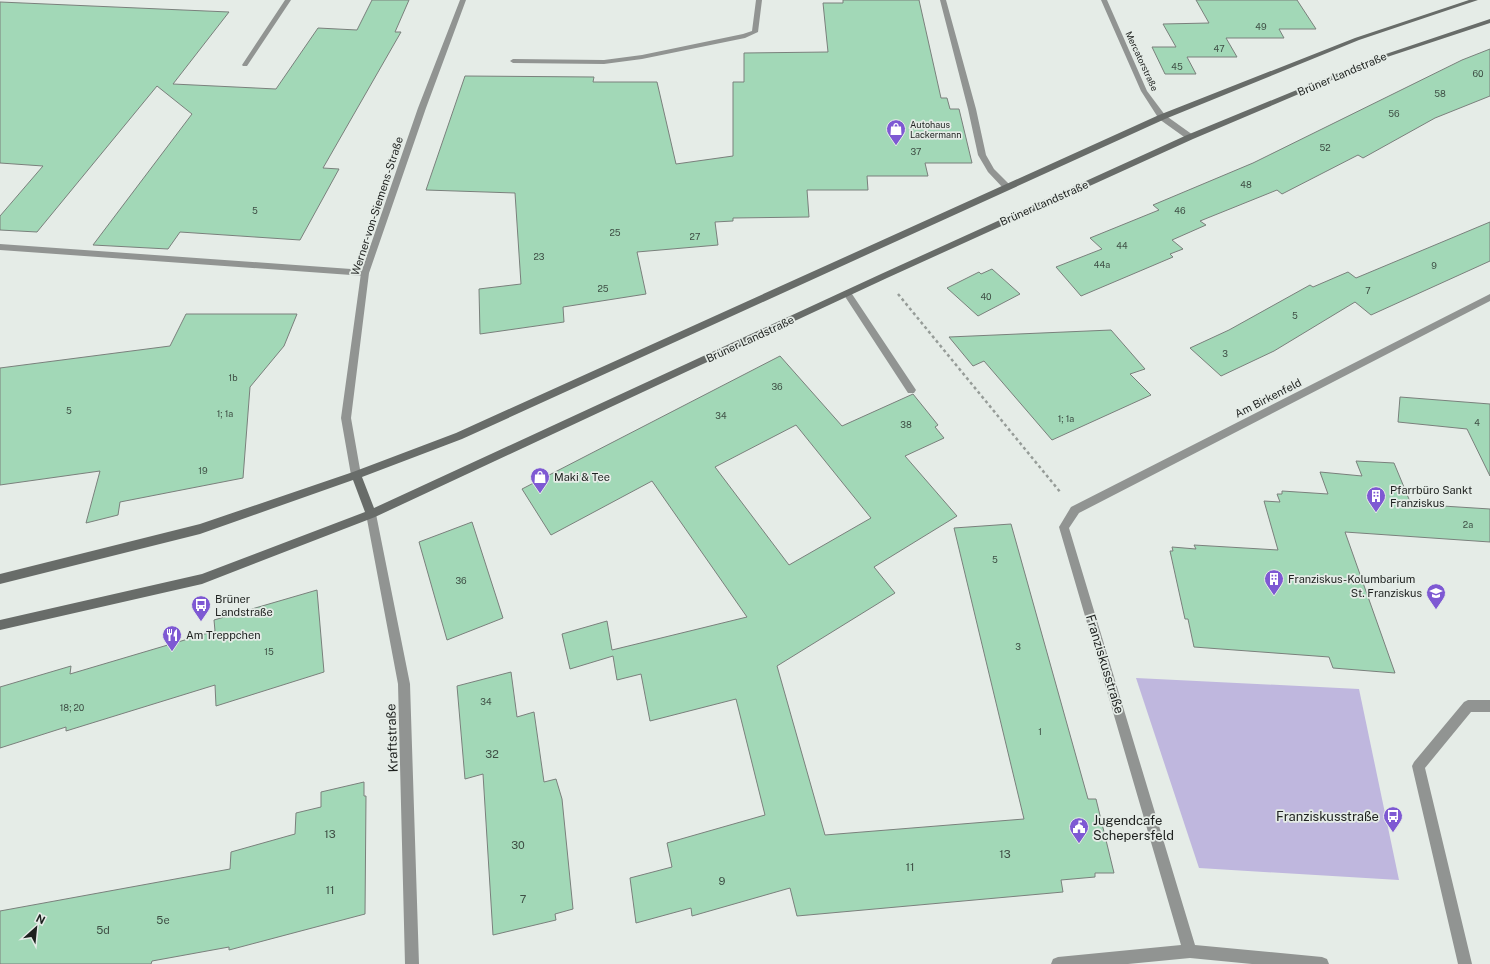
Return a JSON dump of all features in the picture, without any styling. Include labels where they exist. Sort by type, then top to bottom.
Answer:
[{"type":"main road","points":[[0,579],[200,529],[356,475],[459,436],[1162,117],[1357,39],[1475,0]]},
{"type":"main road","name":"Brüner Landstraße","points":[[0,625],[202,579],[371,514],[847,293],[1190,137],[1379,58],[1490,21]]},
{"type":"main road","points":[[356,475],[371,514]]},
{"type":"street","points":[[245,65],[288,0]]},
{"type":"street","name":"Werner-von-Siemens-Straße","points":[[356,475],[346,418],[365,272],[422,108],[463,0]]},
{"type":"street","points":[[513,61],[604,62],[642,57],[745,36],[755,32],[759,0]]},
{"type":"street","points":[[943,0],[972,109],[982,155],[991,170],[1007,187]]},
{"type":"street","name":"Mercatorstraße","points":[[1104,0],[1144,91],[1162,117],[1190,137]]},
{"type":"street","points":[[0,247],[365,272]]},
{"type":"street","points":[[847,293],[912,390]]},
{"type":"street","name":"Am Birkenfeld","points":[[1064,527],[1075,510],[1490,297]]},
{"type":"street","name":"Kraftstraße","points":[[371,514],[404,684],[412,964]]},
{"type":"street","name":"Franziskusstraße","points":[[1064,527],[1190,951]]},
{"type":"street","points":[[1465,964],[1418,766],[1468,706],[1490,706]]},
{"type":"street","points":[[1058,964],[1190,951],[1322,964]]},
{"type":"path","points":[[884,276],[1075,510]]},
{"type":"shaded area","points":[[1136,678],[1359,689],[1399,880],[1199,868]]},
{"type":"building","points":[[372,0],[409,0],[395,32],[401,32],[323,168],[339,169],[300,240],[180,232],[168,249],[93,245],[192,114],[157,86],[37,232],[0,230],[0,216],[43,166],[0,163],[0,2],[229,12],[173,84],[276,89],[318,28],[357,30]]},
{"type":"building","points":[[843,0],[919,0],[941,98],[947,98],[950,109],[959,109],[972,163],[925,163],[928,176],[867,176],[868,190],[807,190],[809,217],[733,218],[733,221],[715,222],[718,245],[637,252],[646,294],[563,307],[564,322],[480,334],[479,289],[521,284],[515,193],[426,190],[465,76],[594,77],[593,82],[657,82],[676,164],[733,156],[733,82],[744,82],[744,53],[828,52],[823,3],[843,3]]},
{"type":"building","points":[[1196,0],[1297,0],[1316,29],[1279,29],[1284,38],[1226,38],[1237,57],[1187,57],[1196,74],[1165,74],[1152,47],[1176,47],[1163,24],[1209,23]]},
{"type":"building","points":[[1490,49],[1490,96],[1435,118],[1363,158],[1358,155],[1282,194],[1277,190],[1200,221],[1206,225],[1172,240],[1183,249],[1170,254],[1173,257],[1081,296],[1056,267],[1102,249],[1090,238],[1159,210],[1153,205],[1253,163],[1462,60]]},
{"type":"building","points":[[1490,222],[1490,261],[1371,315],[1355,302],[1274,351],[1221,376],[1190,348],[1229,330],[1310,285],[1313,287],[1348,272],[1356,278]]},
{"type":"building","points":[[992,269],[1020,294],[978,316],[947,288],[979,272],[981,274]]},
{"type":"building","points":[[186,314],[297,314],[284,346],[250,387],[243,478],[120,502],[118,515],[86,523],[100,471],[0,485],[0,368],[170,346]]},
{"type":"building","points":[[1111,330],[1145,369],[1130,374],[1151,395],[1052,440],[984,361],[973,366],[949,337]]},
{"type":"building","points":[[780,356],[842,426],[913,394],[938,425],[935,427],[944,438],[905,456],[957,516],[874,567],[895,593],[777,666],[825,835],[1024,819],[954,528],[1011,524],[1088,799],[1096,799],[1114,873],[1095,873],[1095,877],[1061,880],[1063,892],[797,916],[790,888],[692,916],[691,908],[636,923],[630,878],[672,867],[667,843],[765,815],[736,699],[650,721],[641,674],[617,680],[613,656],[570,669],[562,634],[607,621],[612,650],[747,617],[652,481],[551,535],[522,489]],"holes":[[[796,425],[871,518],[789,565],[715,467]]]},
{"type":"building","points":[[1400,397],[1490,404],[1490,476],[1467,429],[1398,422]]},
{"type":"building","name":"Franziskus-Kolumbarium","points":[[1356,461],[1394,463],[1411,504],[1490,509],[1490,542],[1345,532],[1395,673],[1333,668],[1329,657],[1194,647],[1188,619],[1185,619],[1170,551],[1173,551],[1172,547],[1196,549],[1194,545],[1278,550],[1264,501],[1280,502],[1277,494],[1282,494],[1282,491],[1328,494],[1320,472],[1362,476]]},
{"type":"building","points":[[472,522],[503,618],[447,640],[419,542]]},
{"type":"building","points":[[317,590],[324,672],[216,706],[215,685],[66,731],[66,727],[0,748],[0,687],[71,666],[70,674],[215,631],[214,620]]},
{"type":"building","points":[[511,672],[517,717],[534,712],[544,782],[556,779],[562,799],[573,909],[555,914],[556,920],[493,935],[483,774],[465,779],[457,686]]},
{"type":"building","points":[[364,782],[364,796],[366,796],[365,914],[229,950],[229,947],[152,961],[151,964],[0,964],[0,911],[230,869],[231,852],[295,834],[296,813],[321,807],[321,792]]},
{"type":"place","name":"Autohaus Lackermann","points":[[896,146]]},
{"type":"place","name":"Maki & Tee","points":[[540,494]]},
{"type":"place","name":"Pfarrbüro Sankt Franziskus","points":[[1376,513]]},
{"type":"place","name":"Franziskus-Kolumbarium","points":[[1274,596]]},
{"type":"place","name":"St. Franziskus","points":[[1436,610]]},
{"type":"place","name":"Brüner Landstraße","points":[[201,622]]},
{"type":"place","name":"Am Treppchen","points":[[172,652]]},
{"type":"place","name":"Franziskusstraße","points":[[1393,833]]},
{"type":"place","name":"Jugendcafe Schepersfeld","points":[[1079,844]]}]
